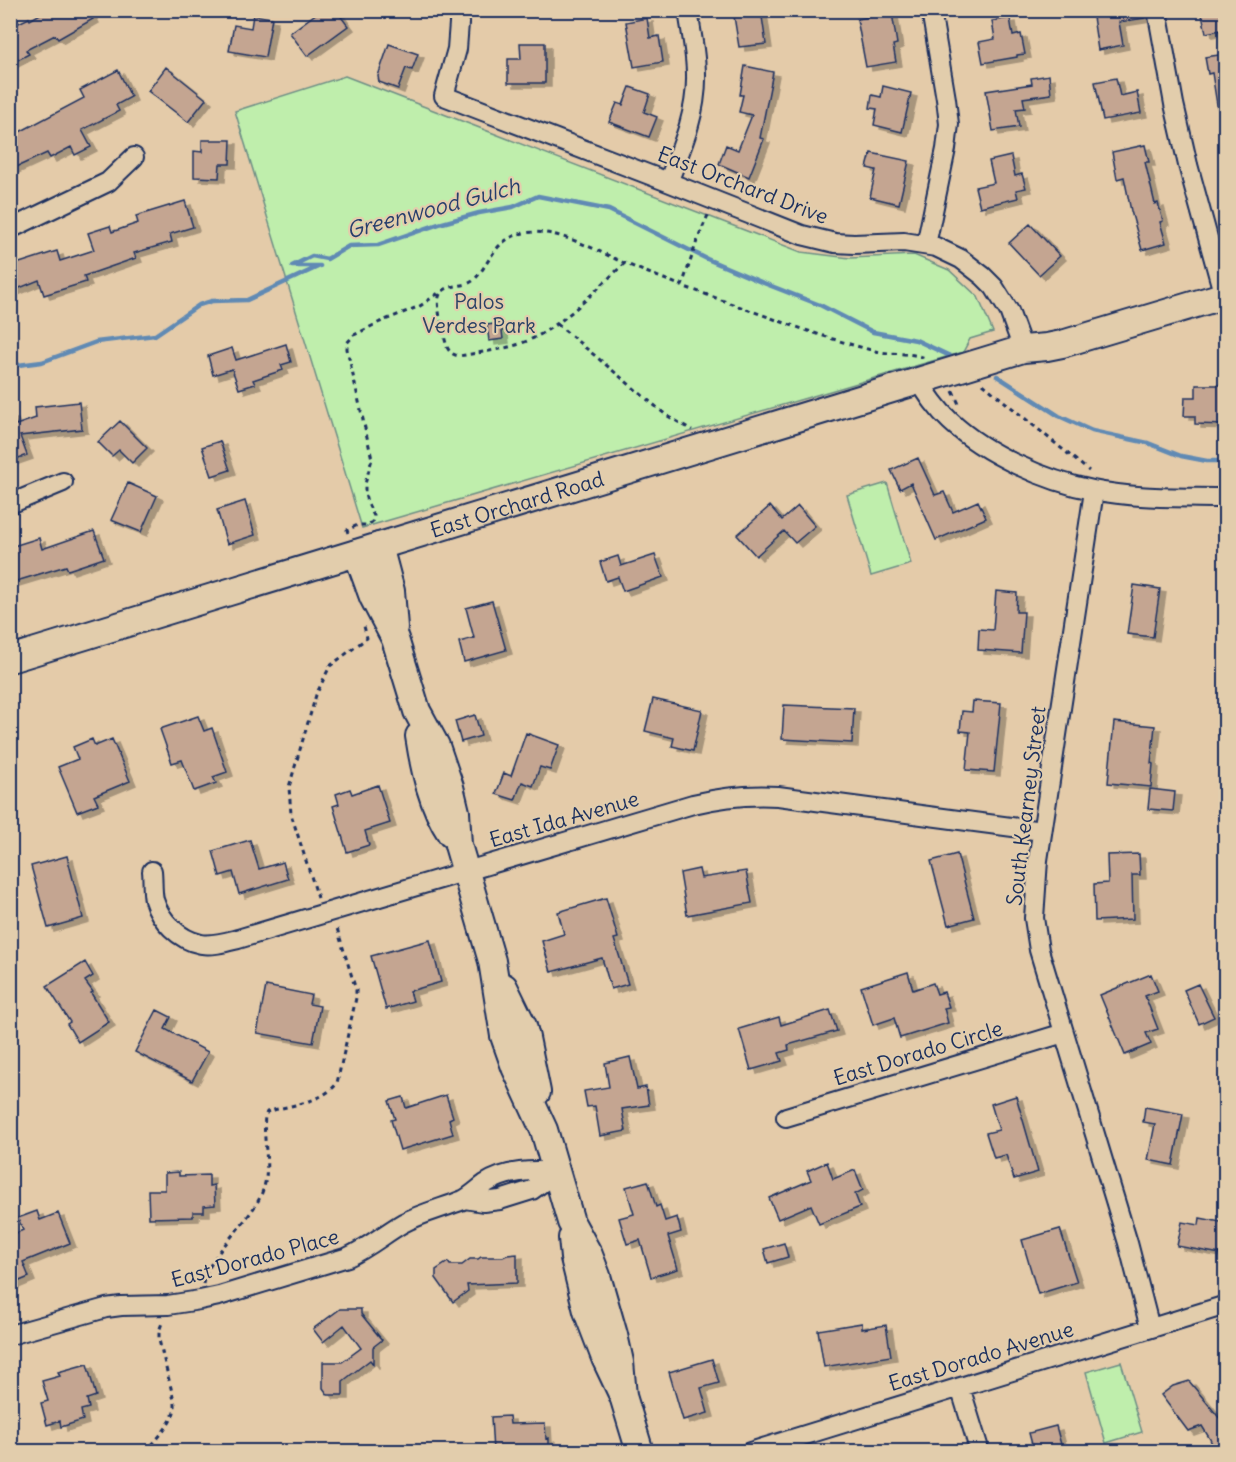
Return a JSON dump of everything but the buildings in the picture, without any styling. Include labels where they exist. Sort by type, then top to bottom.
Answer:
[{"type":"main road","name":"East Orchard Road","points":[[10,659],[709,445],[923,370],[1023,349],[1062,344],[1224,288]]},
{"type":"main road","points":[[368,549],[373,597],[395,639],[417,711],[421,752],[431,790],[440,817],[458,845],[492,961],[515,1008],[526,1038],[544,1131],[572,1222],[574,1257],[583,1300],[605,1358],[623,1396],[640,1452]]},
{"type":"street","name":"East Orchard Drive","points":[[460,10],[457,49],[444,96],[819,240],[854,244],[904,242],[936,247],[961,259],[994,287],[1009,311],[1023,349]]},
{"type":"street","points":[[668,182],[690,123],[696,87],[695,56],[688,10]]},
{"type":"street","points":[[926,244],[949,124],[931,10]]},
{"type":"street","points":[[1157,10],[1193,188],[1224,288]]},
{"type":"street","points":[[10,229],[108,182],[134,157]]},
{"type":"street","points":[[923,370],[928,395],[959,429],[977,442],[1040,475],[1058,482],[1094,483],[1140,495],[1226,498]]},
{"type":"street","points":[[10,504],[63,482]]},
{"type":"street","name":"South Kearney Street","points":[[1094,483],[1042,831],[1035,891],[1034,927],[1128,1243],[1150,1328]]},
{"type":"street","name":"East Ida Avenue","points":[[152,871],[155,902],[161,915],[172,929],[201,944],[217,944],[722,797],[778,796],[1042,831]]},
{"type":"street","name":"East Dorado Circle","points":[[786,1117],[1064,1033]]},
{"type":"street","name":"East Dorado Place","points":[[10,1335],[106,1308],[168,1305],[219,1296],[348,1257],[401,1224],[465,1199],[491,1180],[522,1171],[557,1172]]},
{"type":"street","name":"East Dorado Avenue","points":[[750,1452],[1226,1305]]},
{"type":"street","points":[[960,1387],[980,1452]]},
{"type":"path","points":[[682,286],[697,241],[715,200]]},
{"type":"path","points":[[368,549],[347,530],[358,525],[367,525],[372,522],[374,516],[365,494],[365,484],[372,459],[347,343],[354,335],[420,306],[442,291],[471,283],[496,249],[519,234],[560,236],[682,286],[803,329],[875,351],[910,354],[923,370]]},
{"type":"path","points":[[442,291],[438,298],[438,305],[447,347],[449,352],[459,356],[511,346],[528,340],[557,324],[625,263]]},
{"type":"path","points":[[557,324],[666,415],[697,432],[709,445]]},
{"type":"path","points":[[980,381],[1094,483]]},
{"type":"path","points":[[951,388],[963,410]]},
{"type":"path","points":[[1086,473],[1094,483]]},
{"type":"path","points":[[146,1452],[174,1414],[175,1404],[159,1331],[165,1317],[201,1290],[207,1271],[261,1196],[266,1175],[267,1151],[264,1122],[267,1112],[290,1107],[322,1095],[337,1083],[356,990],[291,814],[289,788],[316,695],[330,666],[367,638],[362,617]]},
{"type":"green space","name":"Palos Verdes Park","points":[[345,76],[801,252],[850,258],[914,255],[949,270],[978,297],[993,332],[970,339],[963,352],[362,528],[235,111]]},
{"type":"green space","points":[[887,483],[911,564],[871,576],[847,495]]},
{"type":"green space","points":[[1121,1362],[1142,1432],[1106,1443],[1086,1372]]},
{"type":"waterway","name":"Greenwood Gulch","points":[[10,366],[42,362],[96,342],[155,335],[199,305],[212,301],[247,300],[320,266],[292,266],[312,256],[327,259],[349,246],[378,245],[439,224],[513,207],[538,196],[609,210],[707,259],[820,305],[873,332],[916,340],[950,356]]},
{"type":"waterway","name":"Greenwood Gulch","points":[[997,376],[1059,416],[1092,431],[1148,443],[1181,456],[1207,461],[1226,461]]}]
